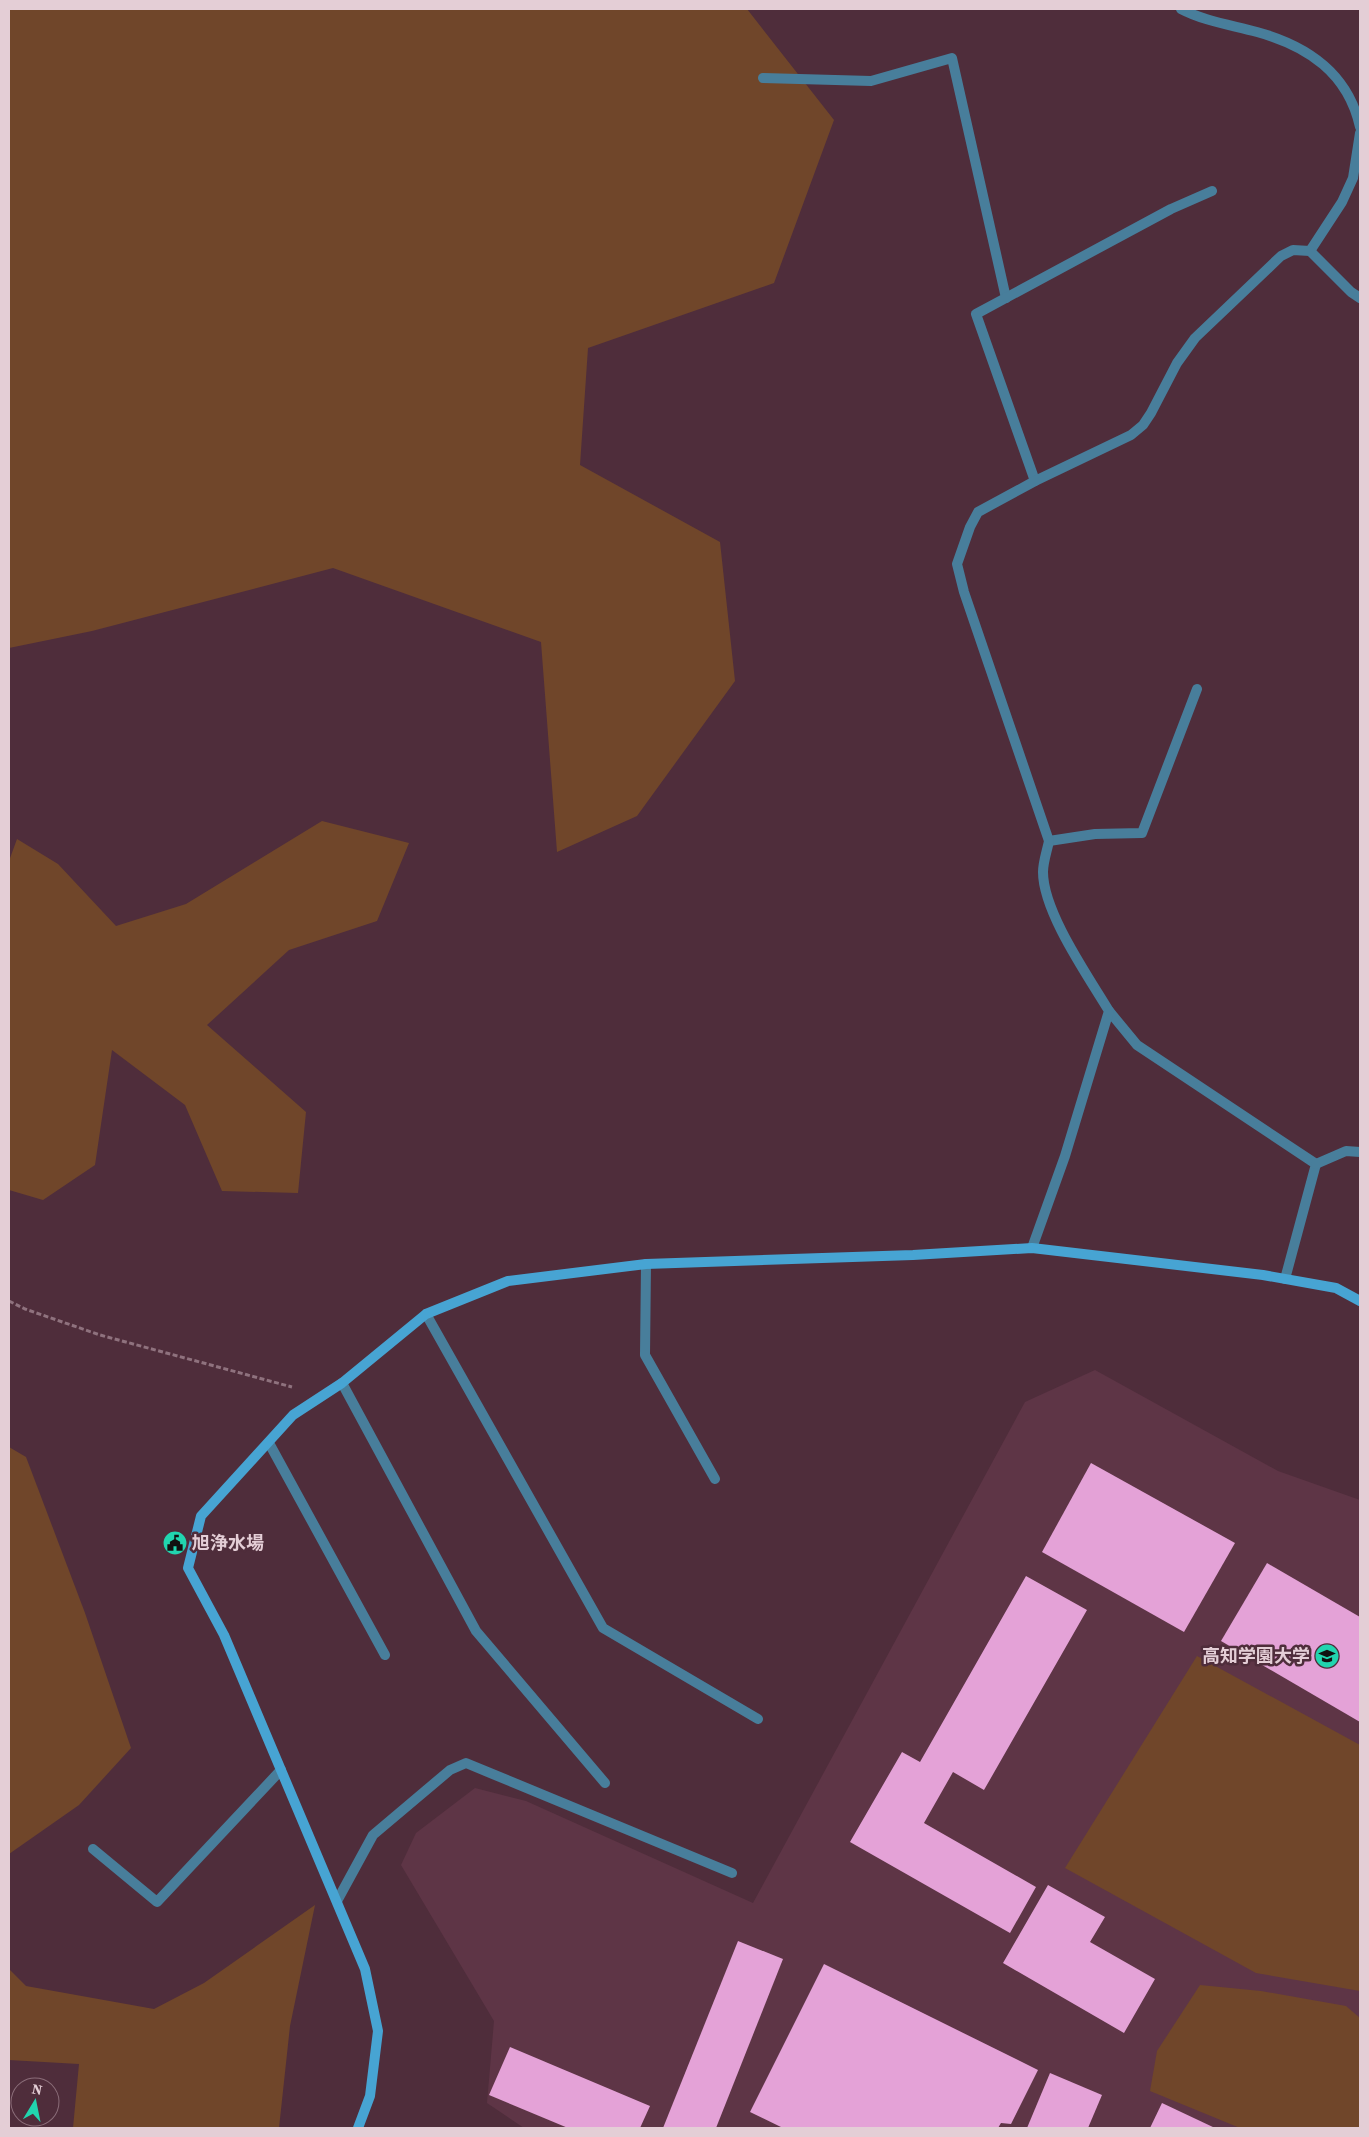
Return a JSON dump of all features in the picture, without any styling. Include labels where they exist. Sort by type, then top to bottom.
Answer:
[{"type":"street","points":[[1181,9],[1197,18],[1274,37],[1318,61],[1344,86],[1356,110],[1360,127]]},
{"type":"street","points":[[763,78],[871,80],[952,58],[1006,298]]},
{"type":"street","points":[[1310,252],[1342,202],[1353,178],[1360,133]]},
{"type":"street","points":[[1035,481],[976,314],[1171,209],[1212,191]]},
{"type":"street","points":[[1316,1164],[1270,1136],[1137,1045],[1109,1011],[1062,932],[1047,894],[1043,872],[1049,842],[970,615],[957,564],[970,527],[978,512],[1035,481],[1131,435],[1143,425],[1176,362],[1195,338],[1281,256],[1293,250],[1310,252],[1351,292],[1360,298]]},
{"type":"street","points":[[1049,842],[1095,834],[1142,832],[1197,689]]},
{"type":"street","points":[[1032,1248],[1065,1156],[1109,1011]]},
{"type":"street","points":[[1285,1279],[1304,1200],[1316,1164],[1346,1151],[1360,1152]]},
{"type":"street","points":[[358,2128],[370,2096],[378,2031],[365,1969],[224,1635],[188,1568],[202,1516],[270,1443],[292,1415],[342,1383],[426,1314],[508,1281],[646,1264],[913,1256],[1032,1248],[1285,1279],[1336,1288],[1360,1301]]},
{"type":"street","points":[[646,1264],[645,1354],[715,1479]]},
{"type":"street","points":[[426,1314],[603,1628],[758,1719]]},
{"type":"street","points":[[342,1383],[476,1631],[605,1783]]},
{"type":"street","points":[[270,1443],[385,1655]]},
{"type":"street","points":[[337,1900],[373,1835],[450,1770],[466,1763],[732,1873]]},
{"type":"street","points":[[92,1849],[156,1902],[281,1770]]},
{"type":"path","points":[[9,1301],[25,1309],[100,1335],[324,1396]]},
{"type":"shaded area","points":[[9,9],[747,9],[834,120],[774,283],[588,348],[580,465],[720,542],[735,681],[637,816],[557,852],[541,642],[333,568],[92,631],[9,648]]},
{"type":"shaded area","points":[[322,821],[409,843],[377,921],[289,950],[207,1025],[306,1112],[298,1193],[222,1191],[185,1105],[112,1050],[95,1165],[43,1200],[9,1190],[9,861],[17,839],[58,864],[116,926],[186,904]]},
{"type":"shaded area","points":[[1095,1370],[1278,1471],[1360,1500],[1360,2128],[524,2128],[487,2103],[494,2021],[401,1865],[416,1833],[475,1788],[526,1801],[753,1903],[1025,1402]]},
{"type":"shaded area","points":[[9,1447],[26,1457],[85,1613],[131,1748],[79,1805],[9,1854]]},
{"type":"shaded area","points":[[1197,1656],[1360,1745],[1360,1991],[1256,1973],[1065,1868]]},
{"type":"shaded area","points":[[315,1905],[290,2026],[279,2128],[73,2128],[79,2064],[9,2060],[9,1969],[26,1986],[154,2009],[204,1983]]},
{"type":"shaded area","points":[[1200,1985],[1261,1991],[1346,2006],[1360,2018],[1360,2128],[1240,2128],[1150,2091],[1157,2051]]},
{"type":"building","points":[[1091,1463],[1235,1543],[1184,1632],[1042,1552]]},
{"type":"building","points":[[1267,1563],[1360,1617],[1360,1722],[1221,1641]]},
{"type":"building","points":[[1026,1576],[1087,1610],[984,1790],[953,1772],[924,1823],[1036,1887],[1010,1933],[850,1842],[902,1752],[920,1762]]},
{"type":"building","points":[[1048,1885],[1105,1917],[1090,1942],[1155,1979],[1124,2033],[1003,1963]]},
{"type":"building","points":[[738,1941],[783,1959],[716,2128],[663,2128]]},
{"type":"building","points":[[824,1964],[1038,2070],[1011,2124],[1001,2123],[998,2128],[783,2128],[750,2112]]},
{"type":"building","points":[[510,2047],[650,2106],[640,2128],[568,2128],[489,2095]]},
{"type":"building","points":[[1050,2073],[1102,2095],[1088,2128],[1027,2128]]},
{"type":"building","points":[[1162,2103],[1215,2128],[1150,2128]]},
{"type":"place","name":"旭浄水場","points":[[175,1543]]},
{"type":"place","name":"高知学園大学","points":[[1327,1656]]}]
